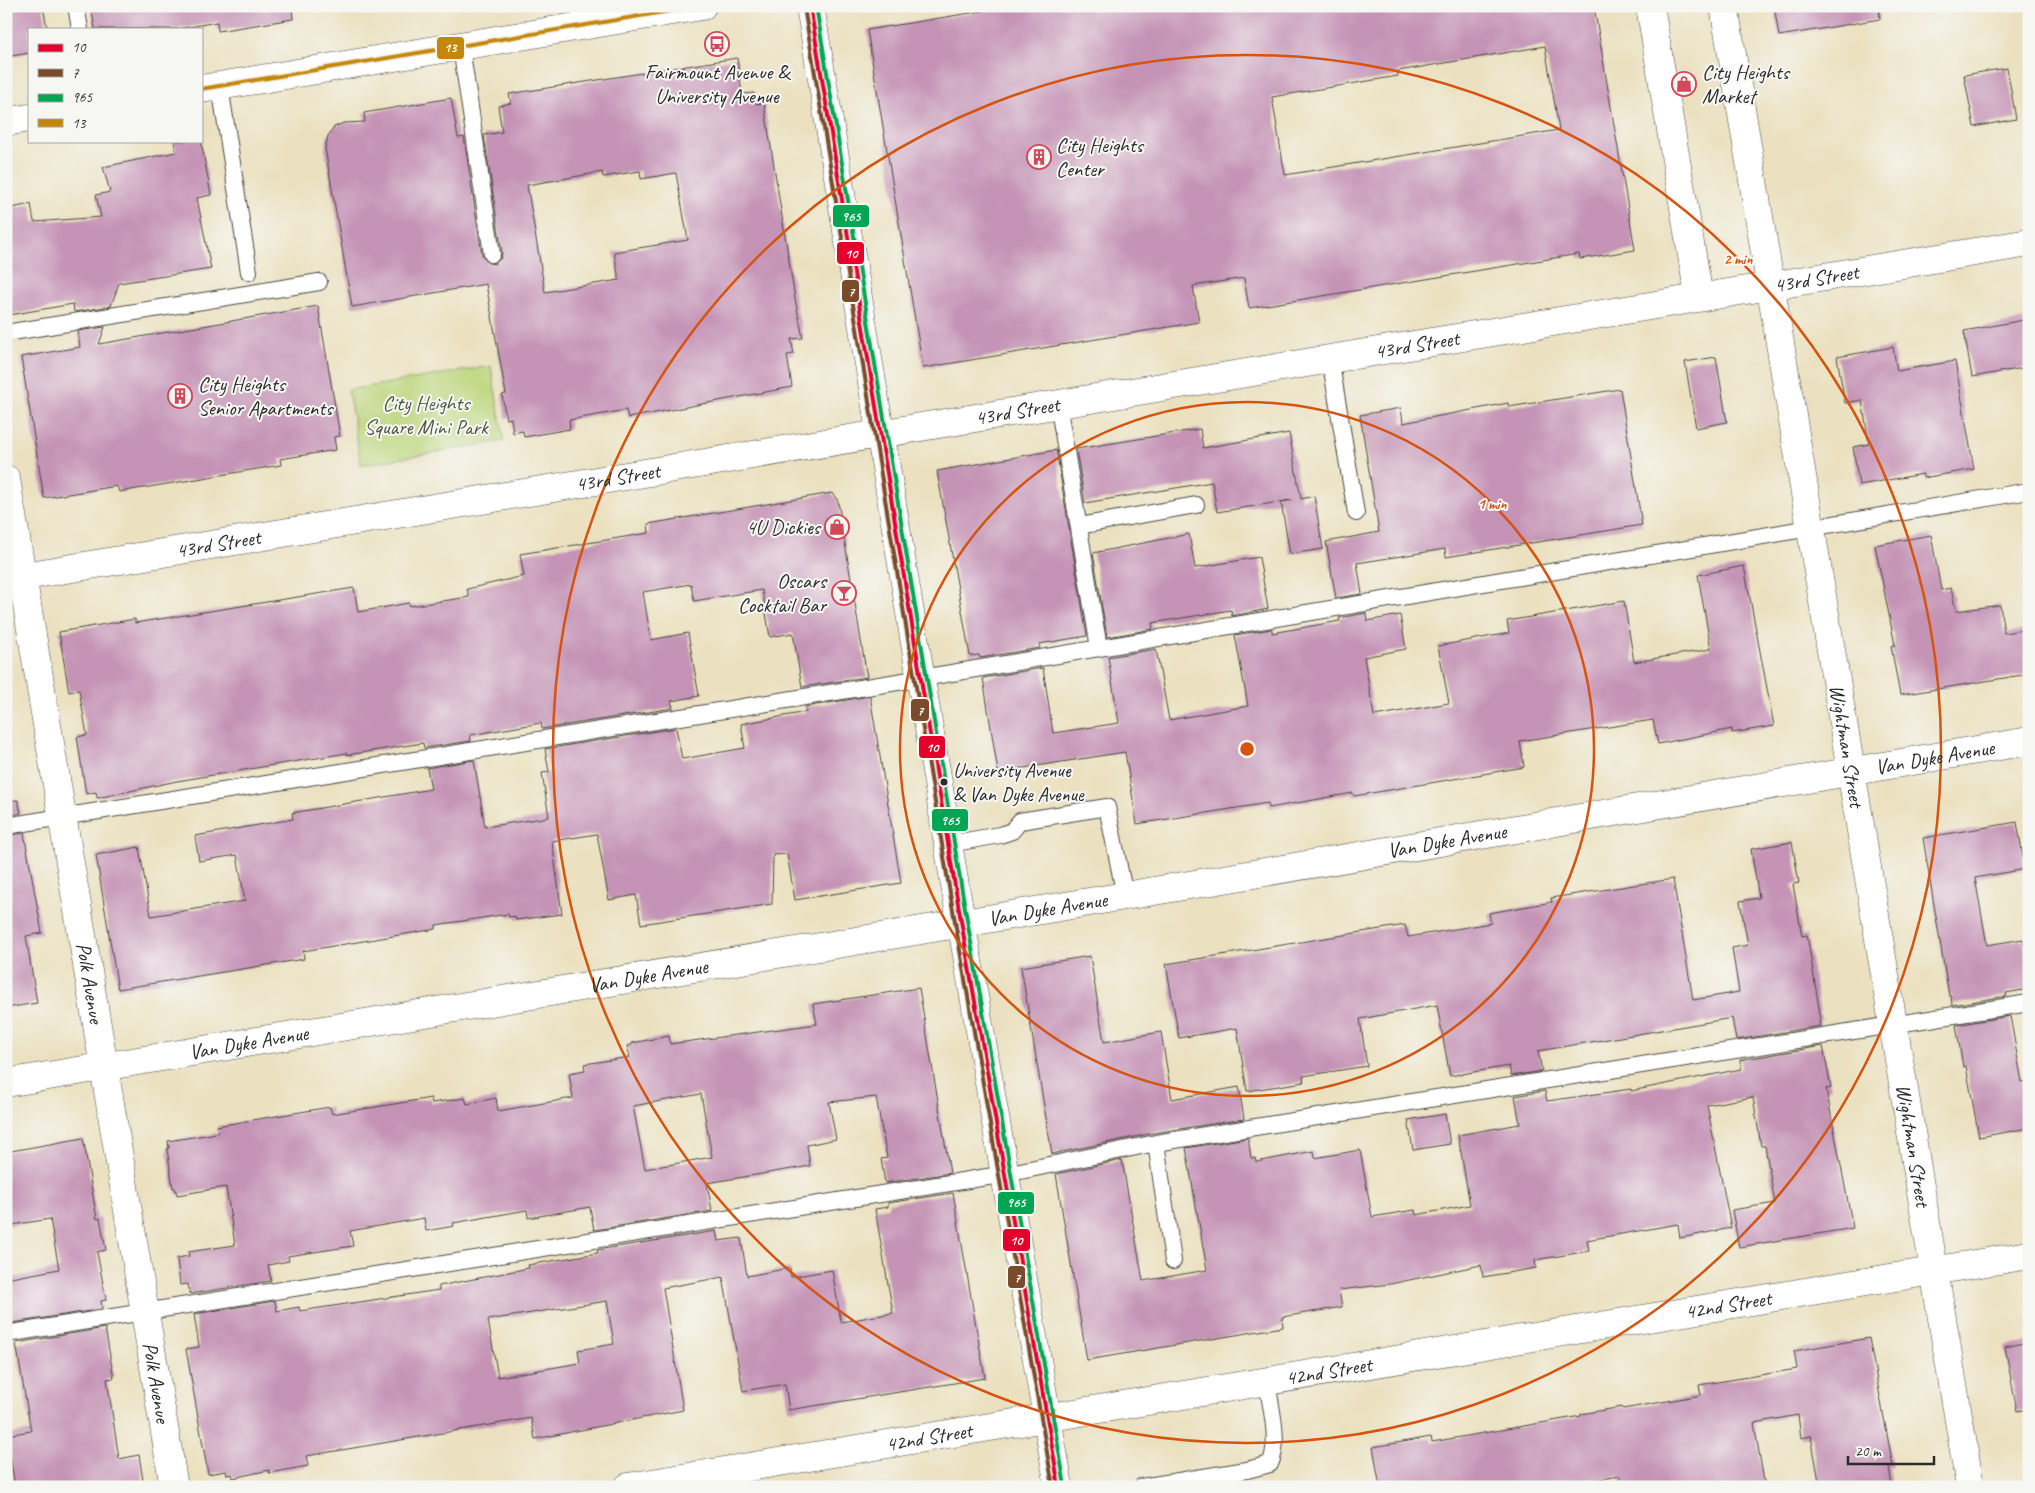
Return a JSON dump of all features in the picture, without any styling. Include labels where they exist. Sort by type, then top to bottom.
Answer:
[{"type":"main road","points":[[211,88],[461,47],[660,10],[702,6]]},
{"type":"main road","points":[[810,6],[962,923],[1059,1487]]},
{"type":"main road","points":[[1650,6],[1699,297]]},
{"type":"main road","name":"Wightman Street","points":[[1724,6],[1970,1487]]},
{"type":"main road","points":[[6,122],[28,118]]},
{"type":"main road","name":"43rd Street","points":[[14,578],[881,432],[2029,243]]},
{"type":"main road","name":"Polk Avenue","points":[[6,479],[14,578],[62,816],[174,1487]]},
{"type":"main road","name":"Van Dyke Avenue","points":[[6,1083],[1126,896],[2029,741]]},
{"type":"main road","name":"42nd Street","points":[[628,1487],[2029,1256]]},
{"type":"lane","points":[[76,6],[80,28]]},
{"type":"lane","points":[[461,47],[492,254]]},
{"type":"lane","points":[[211,88],[249,272]]},
{"type":"lane","points":[[6,333],[319,282]]},
{"type":"lane","points":[[1330,358],[1340,407],[1356,513]]},
{"type":"lane","points":[[1058,403],[1099,648]]},
{"type":"lane","points":[[6,826],[922,678],[2029,491]]},
{"type":"lane","points":[[1079,526],[1196,506]]},
{"type":"lane","points":[[949,844],[1000,835],[1012,831],[1020,821],[1107,807],[1126,896]]},
{"type":"lane","points":[[6,1334],[145,1310],[1006,1174],[1156,1143],[2029,1003]]},
{"type":"lane","points":[[1156,1143],[1173,1261]]},
{"type":"lane","points":[[1141,1487],[1247,1470],[1270,1464],[1274,1454],[1275,1440],[1267,1381]]},
{"type":"green space","name":"City Heights Square Mini Park","points":[[491,366],[504,441],[361,465],[348,390]]},
{"type":"building","points":[[6,6],[43,6],[47,28],[28,28],[28,53],[6,57]]},
{"type":"building","points":[[91,6],[292,6],[293,19],[218,31],[217,22],[184,28],[95,28]]},
{"type":"building","points":[[1013,6],[1594,6],[1635,250],[1580,259],[1579,254],[1249,308],[1244,278],[1193,286],[1199,322],[923,368],[867,30]],"holes":[[[1545,46],[1559,130],[1285,175],[1272,97],[1398,76],[1398,71]]]},
{"type":"building","points":[[1774,6],[1879,6],[1880,19],[1779,36]]},
{"type":"building","points":[[737,58],[742,94],[754,93],[756,104],[764,103],[795,299],[803,338],[791,339],[794,354],[787,355],[792,387],[628,418],[626,410],[569,420],[570,429],[524,437],[523,431],[513,433],[511,418],[506,419],[502,395],[506,394],[486,284],[352,307],[325,148],[328,136],[334,127],[344,123],[365,122],[364,113],[451,98],[458,138],[464,137],[482,255],[488,263],[494,264],[501,258],[502,253],[484,135],[502,132],[498,106],[511,103],[509,94]],"holes":[[[640,171],[641,179],[676,173],[688,240],[614,252],[619,280],[545,292],[527,185],[602,172],[603,177]]]},
{"type":"building","points":[[2007,68],[2016,119],[1974,127],[1964,75]]},
{"type":"building","points":[[174,142],[201,142],[211,195],[197,198],[211,269],[119,283],[111,306],[74,312],[73,304],[9,315],[6,302],[6,209],[31,204],[34,222],[101,217],[96,195],[110,192],[103,167],[176,152]]},
{"type":"building","name":"City Heights Senior Apartments","points":[[318,306],[340,436],[334,437],[336,450],[280,459],[281,465],[119,492],[117,486],[44,498],[21,357],[80,347],[78,331],[105,327],[99,344]]},
{"type":"building","points":[[2029,319],[2029,367],[1972,377],[1964,331]]},
{"type":"building","points":[[1893,347],[1897,371],[1955,361],[1974,469],[1923,478],[1923,474],[1859,485],[1853,447],[1869,444],[1862,400],[1845,403],[1837,357]]},
{"type":"building","points":[[1716,357],[1727,422],[1696,428],[1685,362]]},
{"type":"building","points":[[1620,389],[1642,525],[1446,557],[1445,549],[1357,563],[1362,594],[1336,598],[1326,542],[1379,532],[1360,415],[1401,408],[1403,423],[1508,403],[1509,407]]},
{"type":"building","points":[[1200,429],[1203,448],[1289,433],[1301,499],[1314,496],[1323,549],[1290,554],[1281,502],[1292,500],[1217,512],[1212,482],[1085,503],[1076,449]]},
{"type":"building","points":[[1056,450],[1087,636],[1039,644],[1040,648],[980,658],[979,655],[970,656],[937,471]]},
{"type":"building","points":[[832,493],[838,501],[867,677],[802,687],[793,633],[770,637],[762,590],[694,601],[691,584],[643,592],[651,640],[688,633],[699,696],[671,701],[673,708],[542,729],[541,723],[470,735],[471,741],[424,748],[423,743],[347,755],[347,753],[177,781],[97,798],[96,792],[86,794],[77,737],[87,735],[79,690],[69,692],[59,632],[135,619],[135,623],[354,588],[358,612],[409,603],[410,606],[469,597],[467,589],[524,576],[520,554],[649,533],[648,524]]},
{"type":"building","points":[[1189,534],[1195,568],[1259,557],[1268,609],[1232,616],[1231,610],[1152,623],[1153,629],[1107,637],[1093,553]]},
{"type":"building","points":[[1931,535],[1941,590],[1951,588],[1956,611],[2000,605],[2004,633],[2029,629],[2029,674],[1900,695],[1891,646],[1895,645],[1875,545]]},
{"type":"building","points":[[1744,566],[1774,726],[1732,733],[1732,729],[1658,744],[1653,720],[1520,741],[1524,767],[1354,796],[1353,793],[1269,808],[1268,803],[1137,824],[1125,752],[998,772],[983,678],[1043,668],[1053,733],[1119,723],[1108,657],[1156,649],[1169,720],[1248,706],[1235,635],[1272,629],[1272,633],[1340,621],[1339,618],[1366,613],[1367,621],[1400,615],[1406,649],[1364,657],[1374,716],[1449,703],[1438,646],[1509,633],[1507,621],[1624,601],[1634,662],[1711,649],[1698,575]]},
{"type":"building","points":[[870,696],[901,883],[795,900],[787,854],[773,855],[772,904],[641,924],[636,895],[609,900],[597,834],[552,841],[562,914],[516,920],[515,916],[509,917],[508,914],[436,925],[436,929],[303,951],[304,959],[118,989],[96,855],[139,847],[151,916],[245,901],[237,855],[199,861],[195,836],[293,819],[292,813],[431,789],[427,768],[474,760],[485,827],[549,817],[542,773],[549,772],[545,749],[676,728],[682,759],[745,748],[741,724],[806,712],[805,707]]},
{"type":"building","points":[[18,800],[21,813],[6,816],[6,801]]},
{"type":"building","points":[[2017,822],[2025,869],[1975,878],[1987,945],[2023,939],[2029,969],[2029,989],[2006,993],[2007,996],[1952,1005],[1923,838]]},
{"type":"building","points":[[24,833],[42,933],[26,936],[37,1003],[6,1008],[6,836]]},
{"type":"building","points":[[1792,842],[1799,883],[1793,884],[1802,936],[1807,935],[1821,1020],[1819,1020],[1820,1026],[1736,1040],[1732,1018],[1538,1051],[1542,1071],[1511,1076],[1509,1066],[1450,1076],[1437,1005],[1360,1019],[1367,1066],[1303,1076],[1304,1082],[1247,1091],[1237,1028],[1179,1038],[1166,964],[1405,925],[1408,937],[1491,923],[1489,913],[1552,902],[1551,898],[1673,879],[1693,1000],[1739,992],[1732,948],[1748,945],[1740,901],[1759,898],[1751,849]]},
{"type":"building","points":[[1090,956],[1104,1042],[1161,1032],[1172,1099],[1239,1087],[1244,1119],[1154,1133],[1052,1154],[1021,967]]},
{"type":"building","points":[[919,988],[950,1173],[885,1183],[881,1159],[887,1158],[876,1097],[829,1102],[836,1139],[807,1145],[810,1166],[707,1183],[712,1211],[594,1230],[590,1207],[528,1218],[527,1210],[453,1223],[454,1226],[426,1231],[424,1218],[350,1231],[353,1246],[288,1256],[289,1261],[268,1265],[271,1281],[190,1294],[188,1284],[180,1285],[177,1258],[189,1256],[188,1252],[235,1245],[226,1187],[177,1195],[175,1188],[173,1188],[167,1149],[169,1148],[168,1141],[218,1133],[217,1126],[330,1107],[332,1114],[431,1098],[432,1103],[465,1098],[467,1104],[496,1098],[498,1111],[573,1098],[569,1073],[585,1070],[584,1064],[630,1057],[627,1046],[632,1045],[632,1043],[669,1036],[670,1044],[817,1024],[813,1004]],"holes":[[[701,1094],[712,1157],[645,1169],[633,1106]]]},
{"type":"building","points":[[2010,1016],[2022,1082],[2029,1081],[2029,1128],[1979,1137],[1966,1066],[1963,1067],[1956,1025]]},
{"type":"building","points":[[1823,1046],[1831,1088],[1826,1089],[1853,1228],[1739,1247],[1732,1210],[1775,1203],[1765,1146],[1761,1146],[1753,1097],[1707,1105],[1731,1228],[1680,1238],[1678,1224],[1587,1240],[1589,1251],[1535,1260],[1536,1268],[1483,1277],[1481,1265],[1390,1284],[1339,1290],[1342,1307],[1282,1317],[1283,1327],[1087,1360],[1056,1174],[1122,1160],[1143,1281],[1207,1270],[1186,1148],[1248,1138],[1251,1158],[1255,1158],[1256,1162],[1314,1151],[1315,1158],[1360,1150],[1372,1217],[1415,1210],[1416,1215],[1470,1205],[1458,1135],[1520,1124],[1515,1096],[1545,1091],[1547,1101],[1631,1089],[1631,1091],[1741,1069],[1740,1060]]},
{"type":"building","points":[[1445,1114],[1450,1144],[1413,1150],[1408,1120]]},
{"type":"building","points":[[83,1138],[97,1219],[100,1218],[106,1250],[97,1252],[106,1300],[101,1301],[102,1309],[12,1323],[11,1318],[6,1319],[6,1279],[59,1269],[50,1219],[6,1226],[6,1152]]},
{"type":"building","points":[[953,1193],[985,1378],[789,1410],[785,1384],[743,1391],[723,1277],[663,1288],[683,1410],[535,1439],[531,1418],[306,1456],[308,1466],[269,1473],[269,1470],[233,1478],[232,1474],[227,1475],[226,1471],[208,1474],[186,1349],[199,1347],[194,1314],[275,1301],[277,1311],[299,1307],[300,1311],[439,1290],[439,1286],[529,1268],[528,1265],[598,1253],[597,1250],[716,1231],[718,1241],[741,1238],[747,1276],[790,1268],[791,1277],[832,1270],[841,1322],[893,1313],[875,1209],[888,1207],[888,1203]],"holes":[[[607,1301],[614,1344],[578,1350],[580,1363],[498,1377],[488,1320]]]},
{"type":"building","points":[[105,1328],[114,1378],[107,1379],[119,1459],[139,1455],[144,1487],[15,1487],[7,1435],[31,1431],[16,1343]]},
{"type":"building","points":[[1869,1338],[1893,1466],[1889,1467],[1892,1487],[1820,1487],[1811,1436],[1801,1438],[1798,1415],[1754,1423],[1765,1487],[1622,1487],[1620,1476],[1572,1484],[1572,1487],[1380,1487],[1373,1447],[1431,1437],[1432,1442],[1581,1416],[1581,1414],[1622,1407],[1623,1409],[1701,1395],[1699,1385],[1797,1369],[1794,1351]]},
{"type":"building","points":[[2029,1342],[2029,1409],[2017,1411],[2005,1347]]},
{"type":"transit line","name":"13","points":[[202,89],[700,6]]},
{"type":"transit line","name":"10","points":[[810,6],[955,886],[1059,1487]]},
{"type":"transit line","name":"965","points":[[816,6],[961,885],[1065,1486]]},
{"type":"transit line","name":"7","points":[[804,7],[949,887],[1053,1487]]},
{"type":"place","name":"Fairmount Avenue & University Avenue","points":[[717,44]]},
{"type":"place","name":"City Heights Market","points":[[1684,84]]},
{"type":"place","name":"City Heights Center","points":[[1039,157]]},
{"type":"place","name":"City Heights Senior Apartments","points":[[180,396]]},
{"type":"place","name":"4U Dickies","points":[[837,527]]},
{"type":"place","name":"Oscars Cocktail Bar","points":[[844,593]]},
{"type":"place","name":"University Avenue & Van Dyke Avenue","points":[[944,782]]}]
